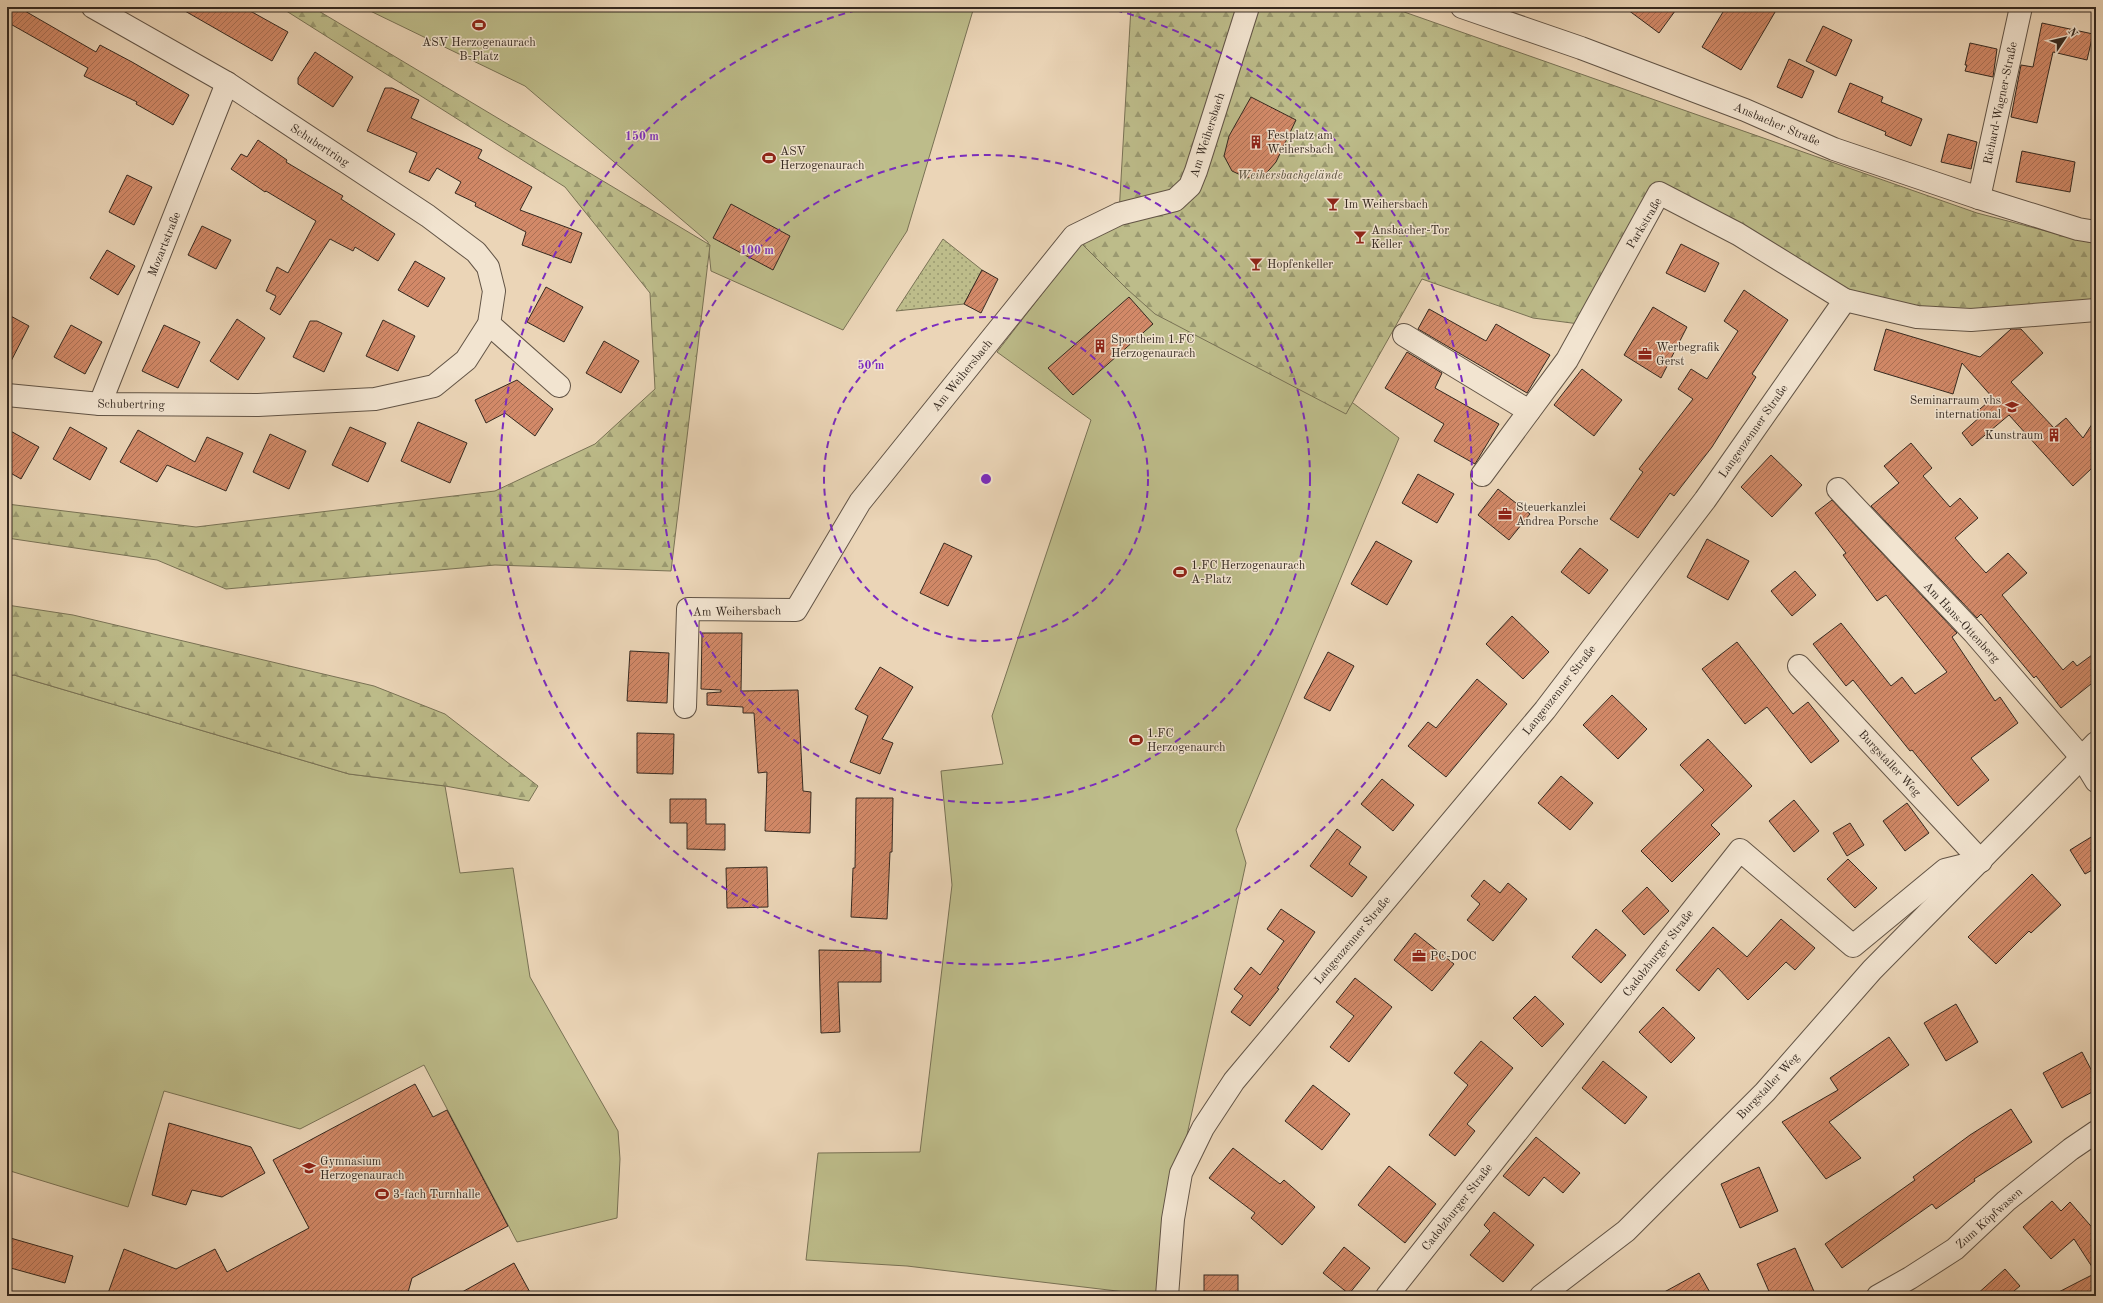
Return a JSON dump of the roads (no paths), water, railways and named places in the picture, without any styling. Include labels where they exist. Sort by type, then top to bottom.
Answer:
[{"type":"street","name":"Schubertring","points":[[7,395],[100,404],[258,405],[375,399],[434,386],[466,360],[489,324],[494,290],[488,267],[476,252],[428,216],[227,83],[93,7]]},
{"type":"street","name":"Am Weihersbach","points":[[685,708],[688,609],[796,610],[860,502],[1074,236],[1120,214],[1175,200],[1190,186],[1248,7]]},
{"type":"street","name":"Ansbacher Straße","points":[[1462,7],[1581,48],[1745,110],[1834,149],[1979,198],[2078,229],[2096,232]]},
{"type":"street","name":"Richard-Wagner-Straße","points":[[1979,198],[2021,7]]},
{"type":"street","name":"Mozartstraße","points":[[100,404],[227,83]]},
{"type":"street","name":"Parkstraße","points":[[1482,475],[1567,360],[1659,193],[1738,234],[1845,300]]},
{"type":"street","points":[[1845,300],[1917,317],[1971,320],[2096,310]]},
{"type":"street","name":"Langenzenner Straße","points":[[1167,1296],[1173,1219],[1181,1173],[1203,1128],[1234,1081],[1545,710],[1705,500],[1845,300]]},
{"type":"street","points":[[489,324],[559,386]]},
{"type":"street","points":[[1404,336],[1529,411]]},
{"type":"street","name":"Am Hans-Ottenberg","points":[[1838,489],[1974,633],[2089,750],[2096,781]]},
{"type":"street","name":"Burgstaller Weg","points":[[1798,666],[1981,860]]},
{"type":"street","name":"Burgstaller Weg","points":[[1541,1296],[1632,1225],[1765,1092],[1872,970],[2089,750]]},
{"type":"street","name":"Cadolzburger Straße","points":[[1387,1296],[1740,850],[1853,946],[1945,870],[1981,860]]},
{"type":"street","name":"Zum Köpfwasen","points":[[1878,1296],[1910,1278],[1955,1249],[2006,1201],[2071,1149],[2096,1132]]},
{"type":"place","name":"ASV Herzogenaurach B-Platz","points":[[479,25]]},
{"type":"place","name":"Festplatz am Weihersbach","points":[[1256,142]]},
{"type":"place","name":"ASV Herzogenaurach","points":[[769,158]]},
{"type":"place","name":"Im Weihersbach","points":[[1333,204]]},
{"type":"place","name":"Ansbacher-Tor Keller","points":[[1360,237]]},
{"type":"place","name":"Hopfenkeller","points":[[1256,264]]},
{"type":"place","name":"Sportheim 1.FC Herzogenaurach","points":[[1100,346]]},
{"type":"place","name":"Werbegrafik Gerst","points":[[1645,354]]},
{"type":"place","name":"Seminarraum vhs international","points":[[2012,407]]},
{"type":"place","name":"Kunstraum","points":[[2054,435]]},
{"type":"place","name":"Steuerkanzlei Andrea Porsche","points":[[1505,514]]},
{"type":"place","name":"1.FC Herzogenaurach A-Platz","points":[[1180,572]]},
{"type":"place","name":"1.FC Herzogenaurch","points":[[1136,740]]},
{"type":"place","name":"PC-DOC","points":[[1419,956]]},
{"type":"place","name":"Gymnasium Herzogenaurach","points":[[309,1168]]},
{"type":"place","name":"3-fach Turnhalle","points":[[382,1194]]},
{"type":"park label","name":"Weihersbachgelände","points":[[1290,175]]}]
